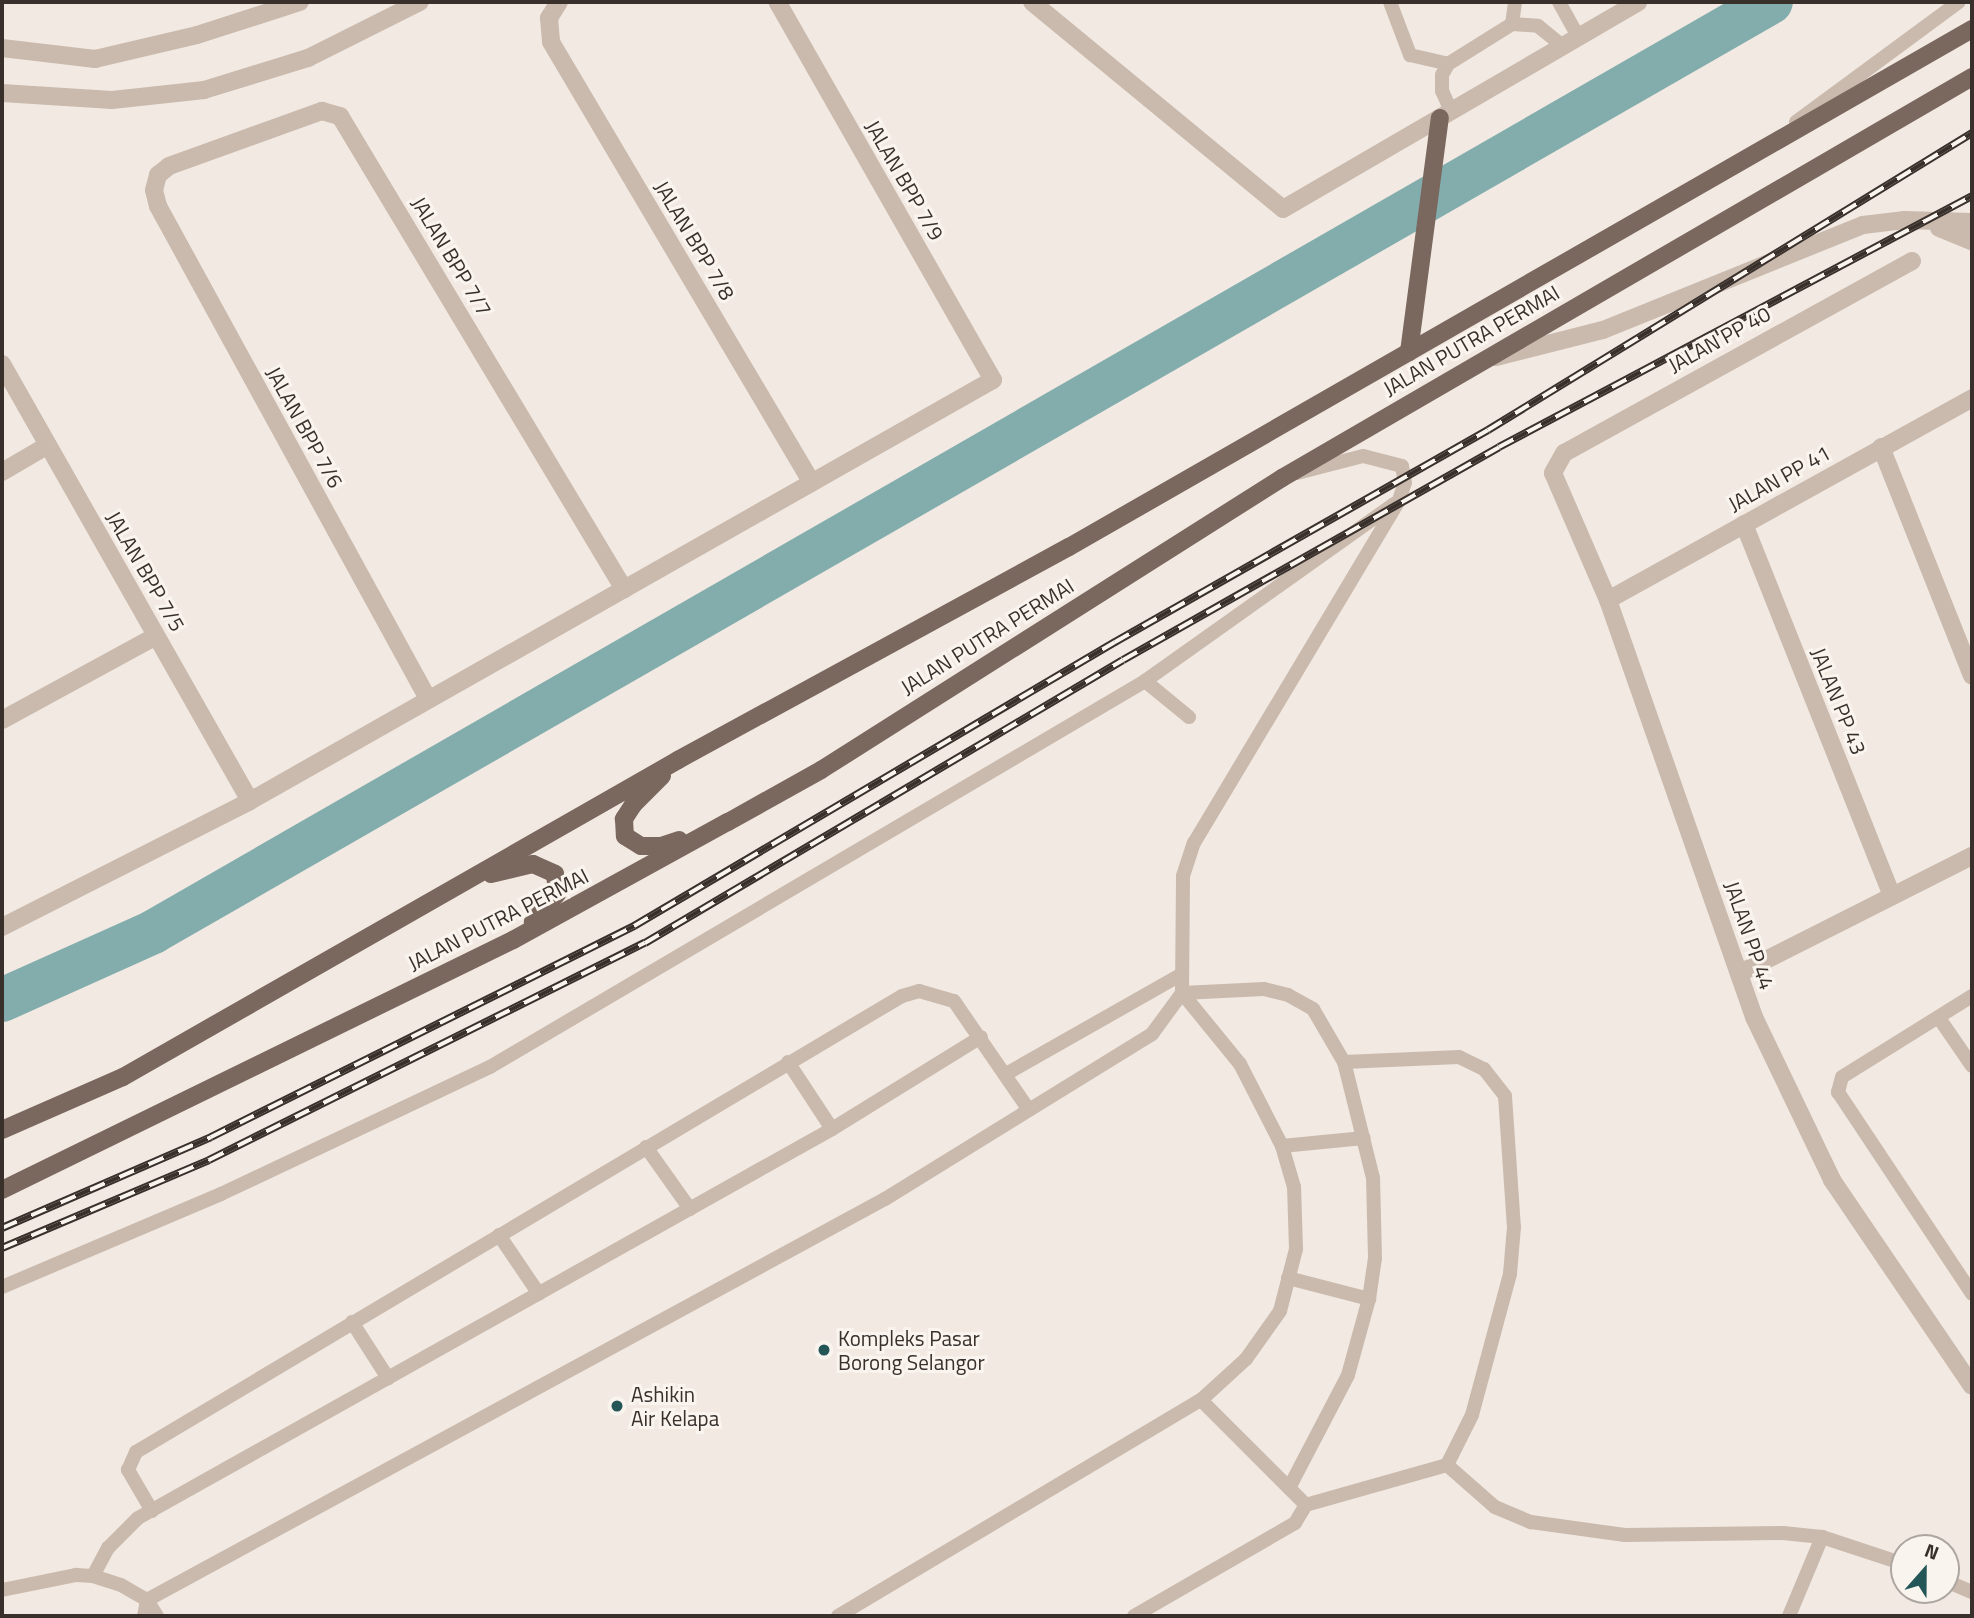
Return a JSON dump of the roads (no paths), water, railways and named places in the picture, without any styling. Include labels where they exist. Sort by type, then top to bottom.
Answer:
[{"type":"main road","name":"JALAN PUTRA PERMAI","points":[[2,1130],[123,1077],[678,760],[1069,547],[1972,29]]},
{"type":"main road","name":"JALAN PUTRA PERMAI","points":[[2,1190],[513,940],[729,822],[821,770],[1282,478],[1479,361],[1972,77]]},
{"type":"main road","points":[[1409,352],[1437,150],[1446,114]]},
{"type":"main road","points":[[678,760],[624,819],[625,836],[641,846],[661,846],[729,822]]},
{"type":"main road","points":[[458,884],[533,864],[555,874],[557,894],[513,940]]},
{"type":"street","points":[[2,48],[95,59],[197,35],[300,2]]},
{"type":"street","points":[[2,93],[113,100],[204,90],[308,58],[420,2]]},
{"type":"street","name":"JALAN BPP 7/8","points":[[559,2],[549,18],[551,42],[812,483]]},
{"type":"street","name":"JALAN BPP 7/9","points":[[777,2],[993,380],[812,483]]},
{"type":"street","points":[[1032,2],[1283,209],[1638,2]]},
{"type":"street","name":"JALAN BPP 7/7","points":[[158,175],[169,166],[321,111],[340,116],[624,589]]},
{"type":"street","name":"JALAN BPP 7/6","points":[[158,175],[154,191],[158,206],[427,697]]},
{"type":"street","points":[[1905,220],[1972,241]]},
{"type":"street","points":[[1479,361],[1603,330],[1817,240],[1863,225],[1905,220],[1972,222]]},
{"type":"street","name":"JALAN PP 40","points":[[1555,466],[1564,453],[1700,375],[1912,261]]},
{"type":"street","name":"JALAN BPP 7/5","points":[[2,364],[250,801]]},
{"type":"street","name":"JALAN PP 41","points":[[1608,600],[1972,398]]},
{"type":"street","points":[[2,472],[48,445]]},
{"type":"street","points":[[1881,447],[1972,676]]},
{"type":"street","name":"JALAN PP 44","points":[[1555,466],[1554,481],[1608,600],[1754,1017],[1832,1180],[1972,1386]]},
{"type":"street","points":[[2,928],[250,801],[427,697],[812,483]]},
{"type":"street","name":"JALAN PP 43","points":[[1744,524],[1892,895]]},
{"type":"street","points":[[2,720],[156,636]]},
{"type":"street","points":[[1740,973],[1972,856]]},
{"type":"lane","points":[[1390,2],[1410,55],[1448,64]]},
{"type":"lane","points":[[1512,24],[1515,2]]},
{"type":"lane","points":[[1559,2],[1571,41]]},
{"type":"lane","points":[[1747,158],[1959,2]]},
{"type":"lane","points":[[1446,114],[1442,75],[1448,64],[1512,24],[1538,26],[1571,41]]},
{"type":"lane","points":[[147,1600],[885,1199],[1152,1034],[1182,993],[1183,876],[1194,843],[1399,500],[1405,483],[1402,466],[1385,459],[1363,456],[1282,478]]},
{"type":"lane","points":[[2,1287],[221,1194],[490,1067],[1145,681],[1399,500]]},
{"type":"lane","points":[[1145,681],[1189,717]]},
{"type":"lane","points":[[1006,1074],[1182,974]]},
{"type":"lane","points":[[1182,993],[1264,989],[1288,995],[1313,1009],[1344,1062],[1364,1138],[1375,1221],[1369,1298],[1348,1375],[1289,1488]]},
{"type":"lane","points":[[152,1511],[130,1477],[131,1457],[352,1322],[902,996],[919,991],[954,1001],[1029,1110]]},
{"type":"lane","points":[[838,1616],[1201,1400],[1246,1359],[1280,1311],[1296,1249],[1294,1187],[1282,1146],[1240,1064],[1182,993]]},
{"type":"lane","points":[[1972,996],[1842,1077],[1838,1091],[1972,1294]]},
{"type":"lane","points":[[1939,1018],[1972,1066]]},
{"type":"lane","points":[[93,1576],[123,1530],[152,1511],[832,1129],[981,1037]]},
{"type":"lane","points":[[1134,1616],[1295,1523],[1306,1504],[1447,1465],[1472,1415],[1490,1363],[1510,1274],[1514,1227],[1505,1096],[1484,1069],[1459,1057],[1344,1062]]},
{"type":"lane","points":[[788,1062],[832,1129]]},
{"type":"lane","points":[[1282,1146],[1364,1138]]},
{"type":"lane","points":[[646,1147],[690,1209]]},
{"type":"lane","points":[[499,1235],[539,1294]]},
{"type":"lane","points":[[1288,1278],[1369,1298]]},
{"type":"lane","points":[[352,1322],[388,1378]]},
{"type":"lane","points":[[1201,1400],[1306,1504]]},
{"type":"lane","points":[[1447,1465],[1495,1507],[1531,1522],[1570,1531],[1822,1537],[1890,1559]]},
{"type":"lane","points":[[1789,1616],[1822,1537]]},
{"type":"lane","points":[[2,1590],[75,1575],[93,1576],[121,1584],[147,1600],[157,1616]]},
{"type":"lane","points":[[144,1616],[147,1600]]},
{"type":"waterway","points":[[2,1000],[153,932],[1771,2]]},
{"type":"railway","points":[[2,1228],[211,1137],[634,926],[1115,642],[1488,430],[1972,133]]},
{"type":"railway","points":[[2,1248],[209,1160],[645,943],[1123,660],[1499,447],[1972,196]]},
{"type":"place","name":"Kompleks Pasar Borong Selangor","points":[[824,1350]]},
{"type":"place","name":"Ashikin Air Kelapa","points":[[617,1406]]}]
